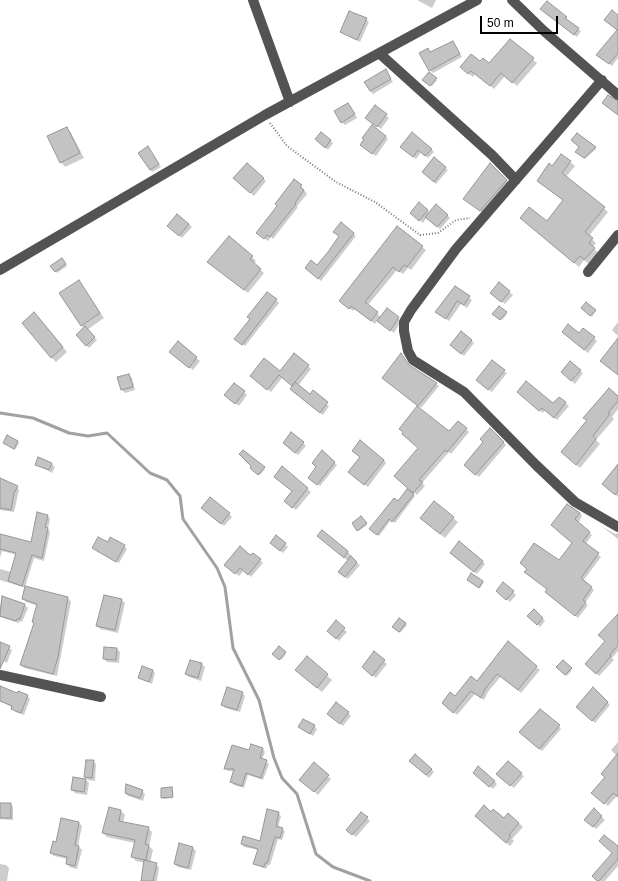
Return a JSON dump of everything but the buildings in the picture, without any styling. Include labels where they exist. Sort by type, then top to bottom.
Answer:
[{"type":"street","points":[[253,0],[290,102]]},
{"type":"street","points":[[0,270],[265,115],[477,0]]},
{"type":"street","points":[[512,0],[544,31],[618,95]]},
{"type":"street","points":[[379,53],[492,155],[516,180]]},
{"type":"street","points":[[602,80],[456,250],[411,310],[404,322],[404,331],[408,351],[413,360],[464,392],[575,502],[618,527]]},
{"type":"street","points":[[588,272],[618,235]]},
{"type":"street","points":[[0,675],[101,698]]},
{"type":"path","points":[[265,115],[287,146],[336,182],[374,202],[420,235],[438,233],[456,220],[486,216]]},
{"type":"waterway","points":[[0,413],[33,418],[69,433],[88,436],[107,433],[150,473],[167,480],[180,496],[183,519],[217,568],[225,587],[233,648],[259,700],[274,758],[282,778],[297,794],[316,854],[333,867],[370,881]]}]
